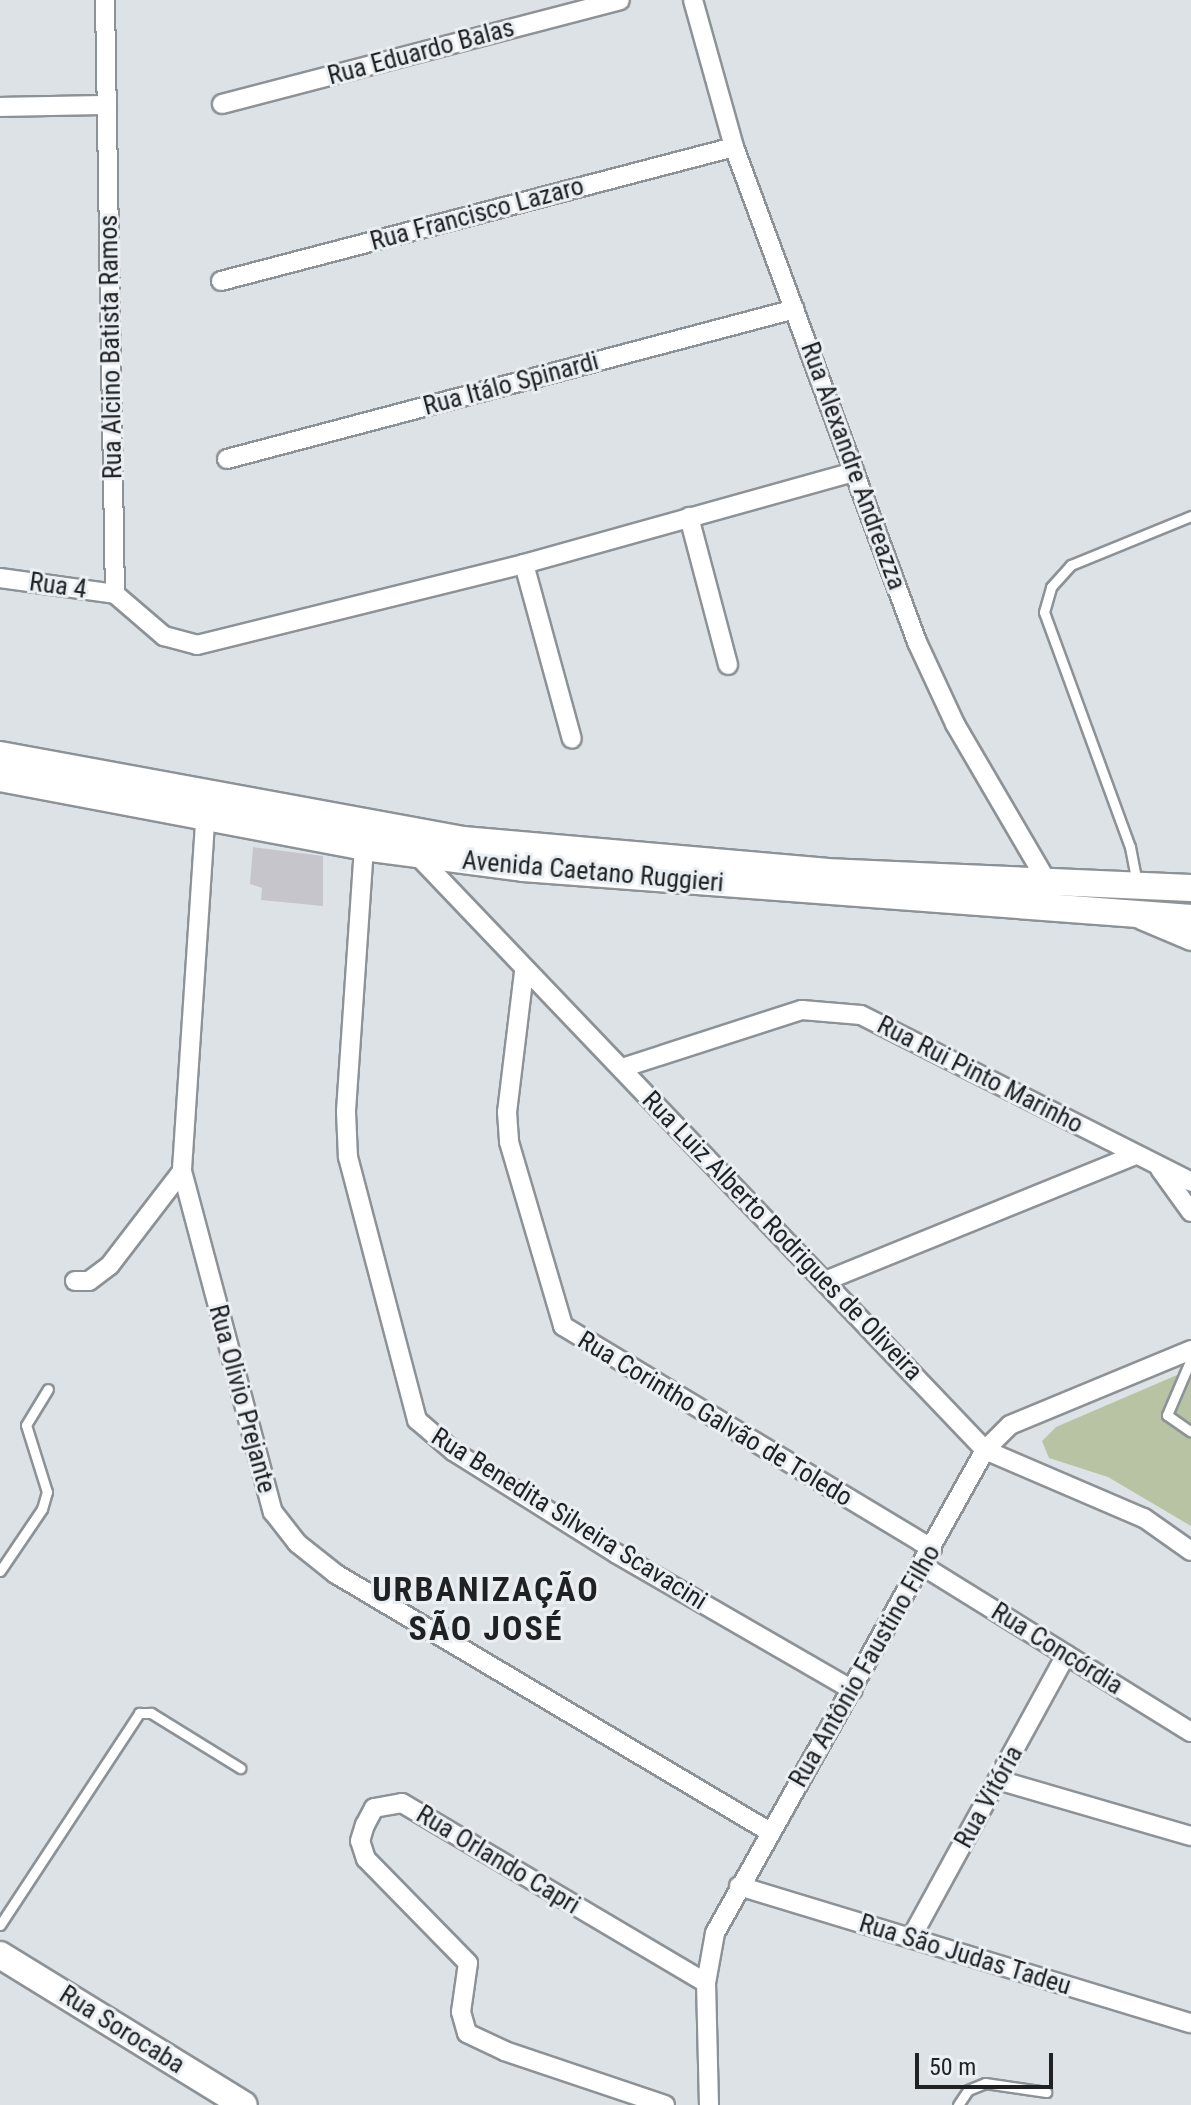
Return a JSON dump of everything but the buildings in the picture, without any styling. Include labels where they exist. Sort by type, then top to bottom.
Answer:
[{"type":"main road","name":"Avenida Caetano Ruggieri","points":[[0,755],[206,804],[364,847],[418,856],[1061,912],[1191,916]]},
{"type":"main road","name":"Avenida Caetano Ruggieri","points":[[0,778],[403,833],[563,851],[1050,885],[1186,888]]},
{"type":"main road","name":"Rua Sorocaba","points":[[0,1955],[244,2105]]},
{"type":"street","name":"Rua Alcino Batista Ramos","points":[[105,0],[115,594]]},
{"type":"street","name":"Rua Eduardo Balas","points":[[222,104],[620,0]]},
{"type":"street","name":"Rua Alexandre Andreazza","points":[[693,0],[734,147],[917,642],[955,724],[1050,885],[1061,912]]},
{"type":"street","points":[[0,107],[107,105]]},
{"type":"street","name":"Rua Francisco Lazaro","points":[[221,281],[734,147]]},
{"type":"street","name":"Rua Itálo Spinardi","points":[[227,459],[795,309]]},
{"type":"street","points":[[115,594],[164,636],[197,645],[524,564],[854,472]]},
{"type":"street","points":[[689,517],[728,665]]},
{"type":"street","points":[[524,564],[572,739]]},
{"type":"street","name":"Rua 4","points":[[0,578],[115,594]]},
{"type":"street","name":"Rua Olivio Prejante","points":[[206,804],[182,1171],[261,1477],[273,1512],[297,1543],[336,1574],[770,1832]]},
{"type":"street","name":"Rua Benedita Silveira Scavacini","points":[[364,847],[346,1112],[348,1157],[417,1420],[453,1451],[604,1546],[853,1690]]},
{"type":"street","name":"Rua Luiz Alberto Rodrigues de Oliveira","points":[[418,856],[524,972],[622,1068],[985,1450],[1144,1518],[1191,1551]]},
{"type":"street","points":[[1186,888],[1191,916]]},
{"type":"street","points":[[1123,912],[1191,941]]},
{"type":"street","name":"Rua Corintho Galvão de Toledo","points":[[524,972],[507,1112],[509,1142],[563,1326],[932,1549]]},
{"type":"street","name":"Rua Rui Pinto Marinho","points":[[622,1068],[802,1010],[861,1015],[1191,1182]]},
{"type":"street","points":[[825,1281],[1136,1155]]},
{"type":"street","points":[[1159,1167],[1191,1212]]},
{"type":"street","points":[[75,1281],[89,1281],[110,1265],[182,1171]]},
{"type":"street","name":"Rua Antônio Faustino Filho","points":[[709,2105],[706,1983],[715,1933],[923,1566],[985,1450],[1010,1425],[1191,1350]]},
{"type":"street","name":"Rua Concórdia","points":[[923,1566],[1191,1732]]},
{"type":"street","name":"Rua Vitória","points":[[911,1938],[1066,1655]]},
{"type":"street","points":[[998,1780],[1191,1836]]},
{"type":"street","name":"Rua Orlando Capri","points":[[665,2105],[505,2051],[467,2033],[461,2012],[468,1963],[366,1859],[360,1841],[365,1825],[374,1808],[402,1803],[706,1983]]},
{"type":"street","name":"Rua São Judas Tadeu","points":[[739,1886],[1191,2023]]},
{"type":"lane","points":[[1138,886],[1130,847],[1044,612],[1051,587],[1071,565],[1191,516]]},
{"type":"lane","points":[[1191,1359],[1167,1415],[1191,1432]]},
{"type":"lane","points":[[0,1571],[42,1509],[47,1492],[26,1425],[48,1389]]},
{"type":"lane","points":[[0,1925],[139,1713],[151,1713],[240,1768]]},
{"type":"lane","points":[[958,2105],[968,2090],[985,2083],[1046,2092]]},
{"type":"green space","points":[[1191,1369],[1191,1526],[1108,1477],[1049,1458],[1042,1441],[1056,1427]]},
{"type":"district","name":"URBANIZAÇÃO SÃO JOSÉ","points":[[486,1608]]}]
